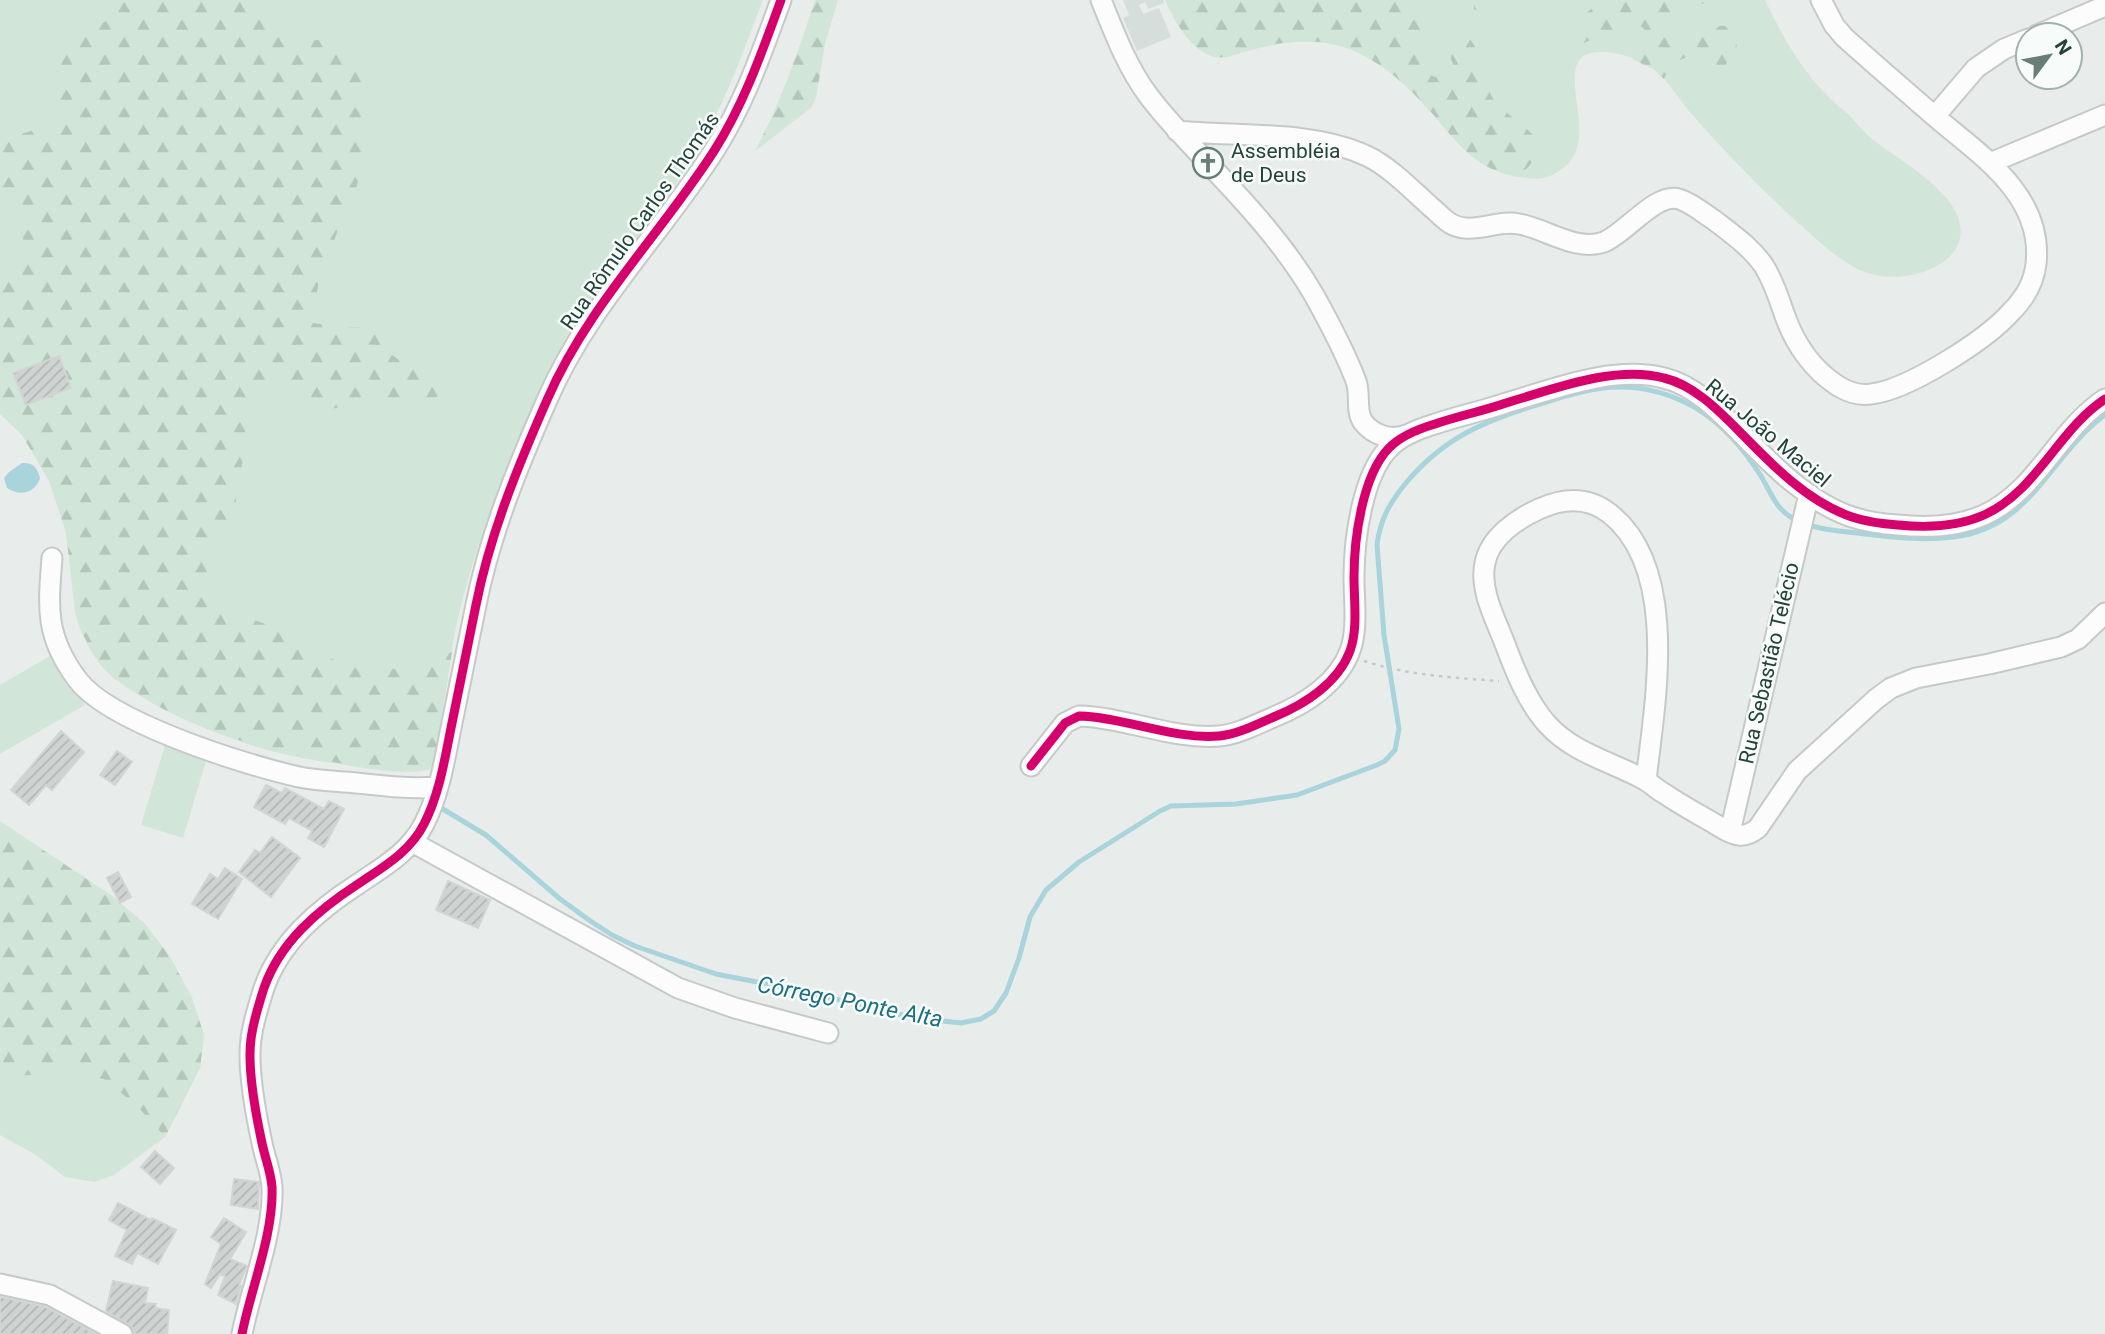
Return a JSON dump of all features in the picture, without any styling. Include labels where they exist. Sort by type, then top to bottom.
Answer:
[{"type":"street","name":"Rua Rômulo Carlos Thomás","points":[[242,1334],[261,1260],[271,1205],[272,1185],[258,1120],[250,1040],[264,987],[281,955],[307,924],[338,897],[400,855],[412,842],[428,814],[446,762],[481,581],[519,466],[547,399],[595,314],[705,164],[733,120],[753,76],[781,0]]},
{"type":"street","points":[[1101,0],[1132,71],[1146,94],[1260,220],[1301,274],[1324,314],[1357,384],[1359,415],[1370,449],[1372,476]]},
{"type":"street","points":[[1177,131],[1258,135],[1339,146],[1369,157],[1452,226],[1466,228],[1505,222],[1519,223],[1581,245],[1593,245],[1610,239],[1667,198],[1684,201],[1752,251],[1771,278],[1792,331],[1806,356],[1831,381],[1848,391],[1870,394],[1903,385],[1958,353],[1997,326],[2028,288],[2036,268],[2037,257],[2031,223],[2015,190],[1990,163],[1844,37],[1833,25],[1821,0]]},
{"type":"street","points":[[2070,21],[2105,6]]},
{"type":"street","points":[[1934,116],[1976,68],[2014,45]]},
{"type":"street","points":[[1990,163],[2105,115]]},
{"type":"street","name":"Rua João Maciel","points":[[1406,435],[1448,420],[1586,381],[1625,375],[1665,378],[1708,402],[1809,494],[1850,517],[1876,523],[1932,527],[1976,518],[2003,505],[2014,496],[2081,419],[2105,399]]},
{"type":"street","points":[[1359,415],[1370,429],[1384,436],[1395,439],[1406,435]]},
{"type":"street","points":[[1031,766],[1065,723],[1079,716],[1196,736],[1221,736],[1304,703],[1330,680],[1348,656],[1354,632],[1354,566],[1362,509],[1372,476],[1385,452],[1406,435]]},
{"type":"street","name":"Rua Sebastião Telécio","points":[[1730,832],[1809,494]]},
{"type":"street","points":[[1646,780],[1659,661],[1658,628],[1648,575],[1624,527],[1604,509],[1584,500],[1564,500],[1546,506],[1527,515],[1502,533],[1493,544],[1485,562],[1488,596],[1509,655],[1537,710],[1558,734],[1589,755],[1646,780],[1678,803],[1741,836],[1758,828],[1797,771],[1891,688],[1916,678],[2062,647],[2078,639],[2105,613]]},
{"type":"street","points":[[52,558],[48,612],[61,654],[90,695],[119,713],[203,747],[300,777],[413,789],[437,787]]},
{"type":"street","points":[[412,842],[678,988],[735,1008],[828,1032]]},
{"type":"street","points":[[0,1284],[50,1295],[122,1334]]},
{"type":"path","points":[[1348,656],[1376,665],[1444,677],[1522,682]]},
{"type":"shaded area","points":[[1123,0],[1163,0],[1164,3],[1148,9],[1145,2],[1139,5],[1143,14],[1159,8],[1171,37],[1137,51],[1123,18],[1129,15]]},
{"type":"green space","points":[[0,0],[763,0],[730,84],[701,145],[674,187],[578,318],[541,385],[483,533],[469,577],[453,642],[436,754],[429,770],[387,771],[315,760],[267,750],[228,737],[167,711],[130,690],[103,668],[87,644],[76,613],[67,539],[56,499],[27,442],[0,413]]},
{"type":"green space","points":[[120,0],[262,0],[268,18],[278,29],[289,35],[339,46],[349,55],[358,70],[367,104],[364,160],[351,201],[321,270],[315,298],[308,308],[292,320],[341,327],[363,327],[376,335],[384,349],[432,380],[441,395],[414,402],[365,403],[316,411],[282,385],[253,389],[244,402],[246,434],[233,518],[207,565],[207,580],[221,601],[236,614],[286,631],[315,654],[352,665],[392,669],[414,667],[452,652],[436,754],[429,770],[377,770],[268,750],[233,738],[163,709],[113,677],[100,665],[81,631],[75,612],[66,533],[49,481],[22,435],[0,414],[0,288],[25,267],[27,255],[23,239],[10,212],[0,199],[0,139],[46,124],[57,110],[58,75],[65,58],[78,43],[118,11]]},
{"type":"green space","points":[[815,0],[838,0],[825,44],[816,98],[811,108],[755,151],[781,95]]},
{"type":"green space","points":[[1165,0],[1765,0],[1792,50],[1817,84],[1871,138],[1921,174],[1948,200],[1959,219],[1960,236],[1954,251],[1943,262],[1927,271],[1909,276],[1871,274],[1843,261],[1797,222],[1731,158],[1659,74],[1628,56],[1600,52],[1584,56],[1576,66],[1579,138],[1574,155],[1562,169],[1543,178],[1518,177],[1488,167],[1477,160],[1407,87],[1364,56],[1336,45],[1293,42],[1227,57],[1214,57],[1191,41]]},
{"type":"green space","points":[[1165,0],[1423,0],[1428,34],[1426,71],[1434,77],[1452,71],[1453,64],[1447,49],[1451,40],[1460,35],[1467,37],[1477,50],[1491,95],[1536,139],[1536,155],[1517,177],[1490,168],[1468,153],[1403,83],[1371,59],[1347,48],[1324,42],[1300,41],[1265,46],[1226,57],[1208,54],[1185,35]]},
{"type":"green space","points":[[1473,0],[1506,0],[1495,9],[1483,12],[1474,9]]},
{"type":"green space","points":[[1601,0],[1715,0],[1689,11],[1679,20],[1672,33],[1680,39],[1697,38],[1720,26],[1727,27],[1736,36],[1736,51],[1727,63],[1713,70],[1706,70],[1694,54],[1671,64],[1664,79],[1653,69],[1632,59],[1643,53],[1646,33],[1641,26],[1626,26],[1584,43],[1577,37],[1574,31],[1578,20]]},
{"type":"green space","points":[[55,653],[85,705],[0,754],[0,685]]},
{"type":"green space","points":[[165,745],[207,758],[183,838],[141,825]]},
{"type":"green space","points":[[0,821],[110,894],[144,923],[169,955],[192,998],[204,1035],[200,1068],[165,1137],[114,1175],[94,1182],[65,1177],[36,1155],[0,1135]]},
{"type":"green space","points":[[0,821],[110,895],[144,923],[169,955],[192,998],[204,1035],[200,1068],[165,1137],[137,1106],[104,1079],[54,1067],[31,1075],[0,1077]]},
{"type":"water","points":[[22,463],[34,466],[40,478],[35,487],[22,493],[7,488],[4,478]]},
{"type":"building","points":[[59,356],[71,388],[26,405],[13,373]]},
{"type":"building","points":[[61,731],[84,752],[52,790],[46,785],[29,805],[11,790]]},
{"type":"building","points":[[117,751],[132,762],[115,785],[100,775]]},
{"type":"building","points":[[266,785],[282,793],[285,788],[324,809],[329,801],[344,809],[324,847],[308,838],[312,831],[289,818],[285,824],[254,807]]},
{"type":"building","points":[[272,837],[300,858],[271,897],[239,872],[255,850],[260,853]]},
{"type":"building","points":[[225,868],[242,879],[218,919],[192,904],[210,874],[218,879]]},
{"type":"building","points":[[118,872],[131,897],[120,903],[107,878]]},
{"type":"building","points":[[448,881],[490,900],[478,928],[436,910]]},
{"type":"building","points":[[155,1151],[174,1168],[160,1184],[141,1167]]},
{"type":"building","points":[[234,1179],[259,1182],[258,1209],[231,1205]]},
{"type":"building","points":[[118,1203],[176,1230],[158,1264],[137,1253],[132,1264],[115,1256],[127,1230],[109,1220]]},
{"type":"building","points":[[224,1218],[246,1232],[230,1259],[247,1266],[239,1285],[241,1286],[236,1304],[218,1295],[225,1276],[220,1274],[211,1288],[205,1284],[221,1244],[211,1237]]},
{"type":"building","points":[[113,1281],[148,1288],[145,1303],[156,1304],[155,1308],[169,1310],[167,1334],[134,1334],[133,1328],[106,1311]]},
{"type":"building","points":[[0,1297],[46,1307],[96,1334],[0,1334]]},
{"type":"waterway","name":"Córrego Ponte Alta","points":[[436,805],[486,835],[560,899],[589,920],[635,946],[716,974],[915,1018],[961,1023],[981,1019],[994,1011],[1006,993],[1030,917],[1046,890],[1079,862],[1171,806],[1236,804],[1297,795],[1377,765],[1395,750],[1399,729],[1384,635],[1378,536],[1386,513],[1405,484],[1435,454],[1467,432],[1503,416],[1581,392],[1621,387],[1651,390],[1696,408],[1724,430],[1754,466],[1778,505],[1792,518],[1808,525],[1833,530],[1929,539],[1980,531],[2002,520],[2038,488],[2069,450],[2105,415]]},
{"type":"cycle path","points":[[242,1334],[266,1242],[272,1205],[272,1187],[257,1119],[250,1063],[252,1033],[264,988],[280,956],[302,928],[329,905],[395,858],[411,843],[424,824],[441,775],[489,552],[515,475],[536,425],[563,366],[582,334],[693,182],[725,133],[752,77],[781,0]]},
{"type":"cycle path","points":[[1031,766],[1065,723],[1079,716],[1114,720],[1184,735],[1219,736],[1241,731],[1287,711],[1319,691],[1337,673],[1350,651],[1355,624],[1356,545],[1361,510],[1372,476],[1379,461],[1393,444],[1429,426],[1584,380],[1625,374],[1664,378],[1686,386],[1705,400],[1778,469],[1820,502],[1863,520],[1892,525],[1931,526],[1974,519],[2002,504],[2019,491],[2088,412],[2105,399]]},
{"type":"place","name":"Assembléia de Deus","points":[[1208,163]]}]
